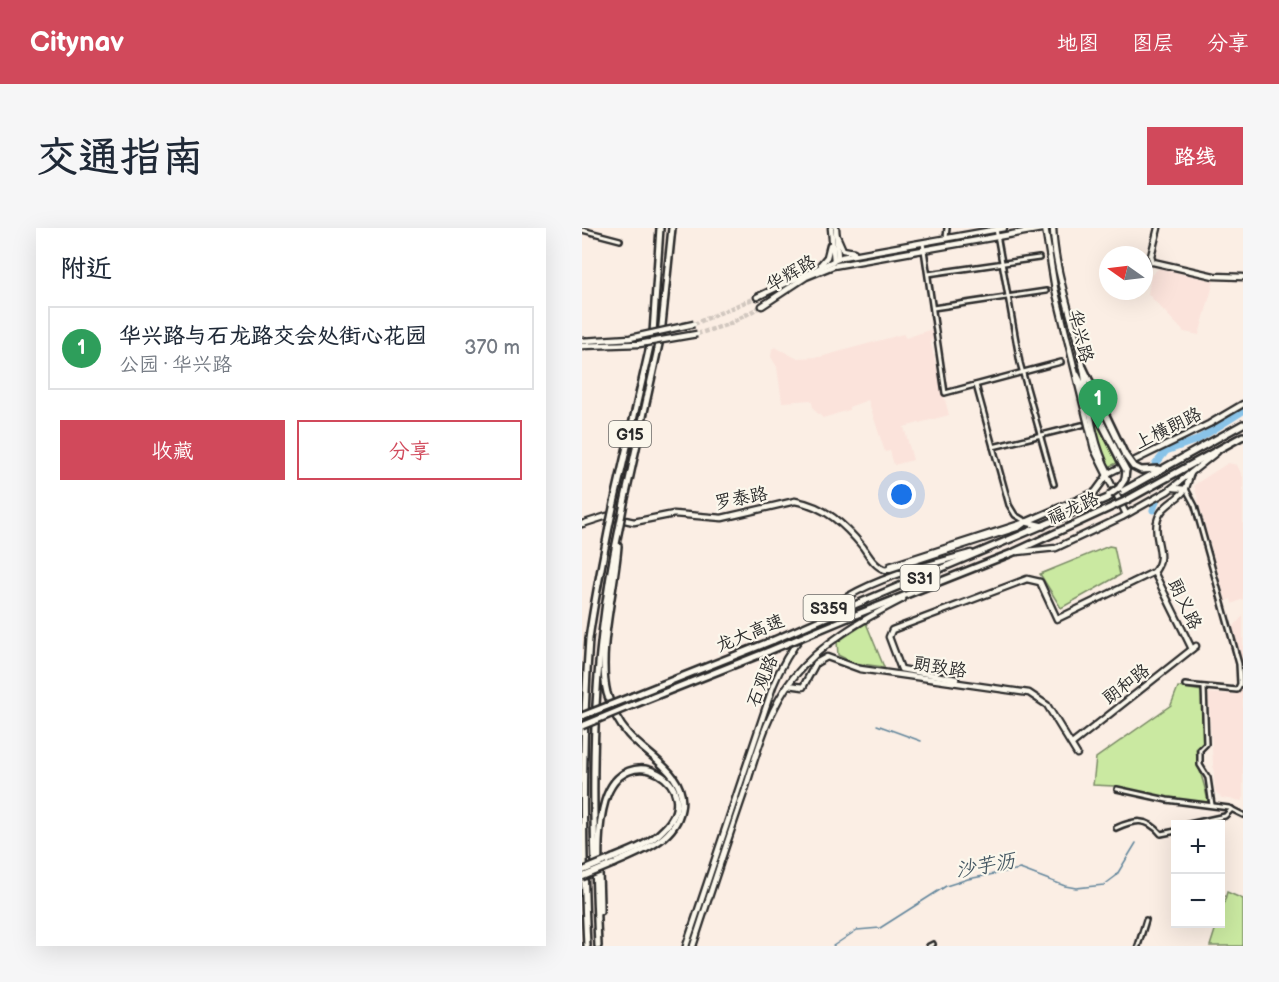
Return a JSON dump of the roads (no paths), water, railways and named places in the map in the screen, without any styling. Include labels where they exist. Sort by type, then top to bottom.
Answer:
[{"type":"highway","name":"G15","points":[[587,946],[583,800],[589,640],[609,526],[653,333],[660,228]]},
{"type":"highway","name":"G15","points":[[598,946],[592,801],[594,699],[603,615],[624,503],[661,335],[672,228]]},
{"type":"highway","points":[[1083,367],[1126,470],[1120,490]]},
{"type":"highway","points":[[1077,375],[1122,457],[1144,471],[1163,469]]},
{"type":"highway","name":"福龙路","points":[[994,547],[1099,501],[1163,469],[1243,424]]},
{"type":"highway","name":"福龙路","points":[[910,595],[1125,501],[1243,436]]},
{"type":"highway","points":[[1026,522],[1043,526]]},
{"type":"highway","points":[[582,871],[648,848],[677,823],[682,800],[680,788],[670,773],[621,725],[607,693],[605,665],[619,529]]},
{"type":"highway","name":"龙大高速","points":[[582,716],[994,547]]},
{"type":"highway","name":"龙大高速","points":[[582,726],[910,595]]},
{"type":"highway","points":[[582,699],[589,640]]},
{"type":"highway","points":[[582,877],[613,861],[653,839],[670,822],[677,798],[670,783],[659,772],[642,768],[627,772],[618,777],[605,801],[601,843],[598,946]]},
{"type":"main road","name":"华辉路","points":[[757,297],[818,267],[866,252],[1004,228]]},
{"type":"main road","name":"华辉路","points":[[762,306],[806,277],[837,261],[1046,228]]},
{"type":"main road","name":"华兴路","points":[[1046,228],[1051,271],[1094,449],[1126,514]]},
{"type":"main road","name":"华兴路","points":[[1053,228],[1058,270],[1083,367],[1085,392],[1098,448],[1108,475]]},
{"type":"main road","points":[[1158,228],[1151,256],[1153,262],[1214,276],[1243,277]]},
{"type":"main road","points":[[833,231],[844,250],[866,252]]},
{"type":"main road","points":[[833,231],[837,261]]},
{"type":"main road","points":[[818,267],[828,255],[833,231]]},
{"type":"main road","points":[[582,341],[630,338],[694,324]]},
{"type":"main road","points":[[582,346],[639,344],[697,334]]},
{"type":"main road","name":"上横朗路","points":[[1108,475],[1209,424],[1243,404]]},
{"type":"main road","points":[[1168,491],[1220,450]]},
{"type":"main road","points":[[956,679],[901,669],[889,637],[892,630],[1027,579],[1037,580],[1042,585],[1057,619],[1154,572],[1160,563],[1161,552],[1157,521],[1162,511],[1186,489],[1192,471]]},
{"type":"main road","name":"罗泰路","points":[[582,524],[607,516],[634,522],[674,514],[722,518],[795,501],[817,506],[837,521],[881,569],[1026,522],[1095,492],[1108,475]]},
{"type":"main road","points":[[1012,552],[1056,548],[1168,491],[1177,487],[1186,489]]},
{"type":"main road","points":[[1168,491],[1174,494],[1175,499]]},
{"type":"main road","name":"石观路","points":[[686,946],[773,686],[786,657],[801,634],[822,612],[864,587],[908,571],[994,547]]},
{"type":"main road","name":"朗义路","points":[[1154,572],[1194,647]]},
{"type":"main road","name":"石观路","points":[[693,946],[760,743],[772,714],[788,685],[824,647],[859,622],[910,595]]},
{"type":"main road","name":"朗和路","points":[[1072,744],[1194,647]]},
{"type":"main road","name":"朗致路","points":[[788,685],[803,687],[816,663],[827,657],[860,669],[1029,693],[1047,705],[1077,754]]},
{"type":"main road","points":[[698,909],[705,911]]},
{"type":"street","points":[[946,238],[947,228]]},
{"type":"street","points":[[996,229],[1023,372],[1054,484]]},
{"type":"street","points":[[582,230],[620,240]]},
{"type":"street","points":[[922,242],[945,393],[1061,363]]},
{"type":"street","points":[[928,274],[1039,258]]},
{"type":"street","points":[[933,308],[1046,291]]},
{"type":"street","points":[[976,385],[1009,505],[1015,514],[1026,522]]},
{"type":"street","points":[[993,447],[1082,425]]},
{"type":"street","points":[[1185,685],[1238,690],[1240,669],[1195,505],[1186,489]]},
{"type":"street","points":[[1204,687],[1206,744],[1200,750],[1200,765],[1208,778],[1212,805]]},
{"type":"street","points":[[1117,789],[1167,800],[1232,809],[1243,815]]},
{"type":"street","points":[[1209,820],[1225,816],[1232,809]]},
{"type":"street","points":[[1116,828],[1129,822],[1143,821],[1154,826],[1161,834],[1171,832]]},
{"type":"street","points":[[1138,946],[1146,920]]},
{"type":"waterway","points":[[1155,465],[1166,451],[1197,440],[1243,411]]},
{"type":"waterway","points":[[1153,510],[1156,502]]},
{"type":"waterway","points":[[877,725],[921,741]]},
{"type":"waterway","name":"沙芋沥","points":[[833,946],[857,930],[880,928],[946,886],[968,879],[1020,869],[1065,886],[1076,888],[1104,885],[1116,876],[1136,843]]},
{"type":"tunnel","points":[[694,324],[757,297]]},
{"type":"tunnel","points":[[697,334],[729,324],[762,306]]},
{"type":"place","name":"华兴路与石龙路交会处街心花园","points":[[1098,429]]}]
